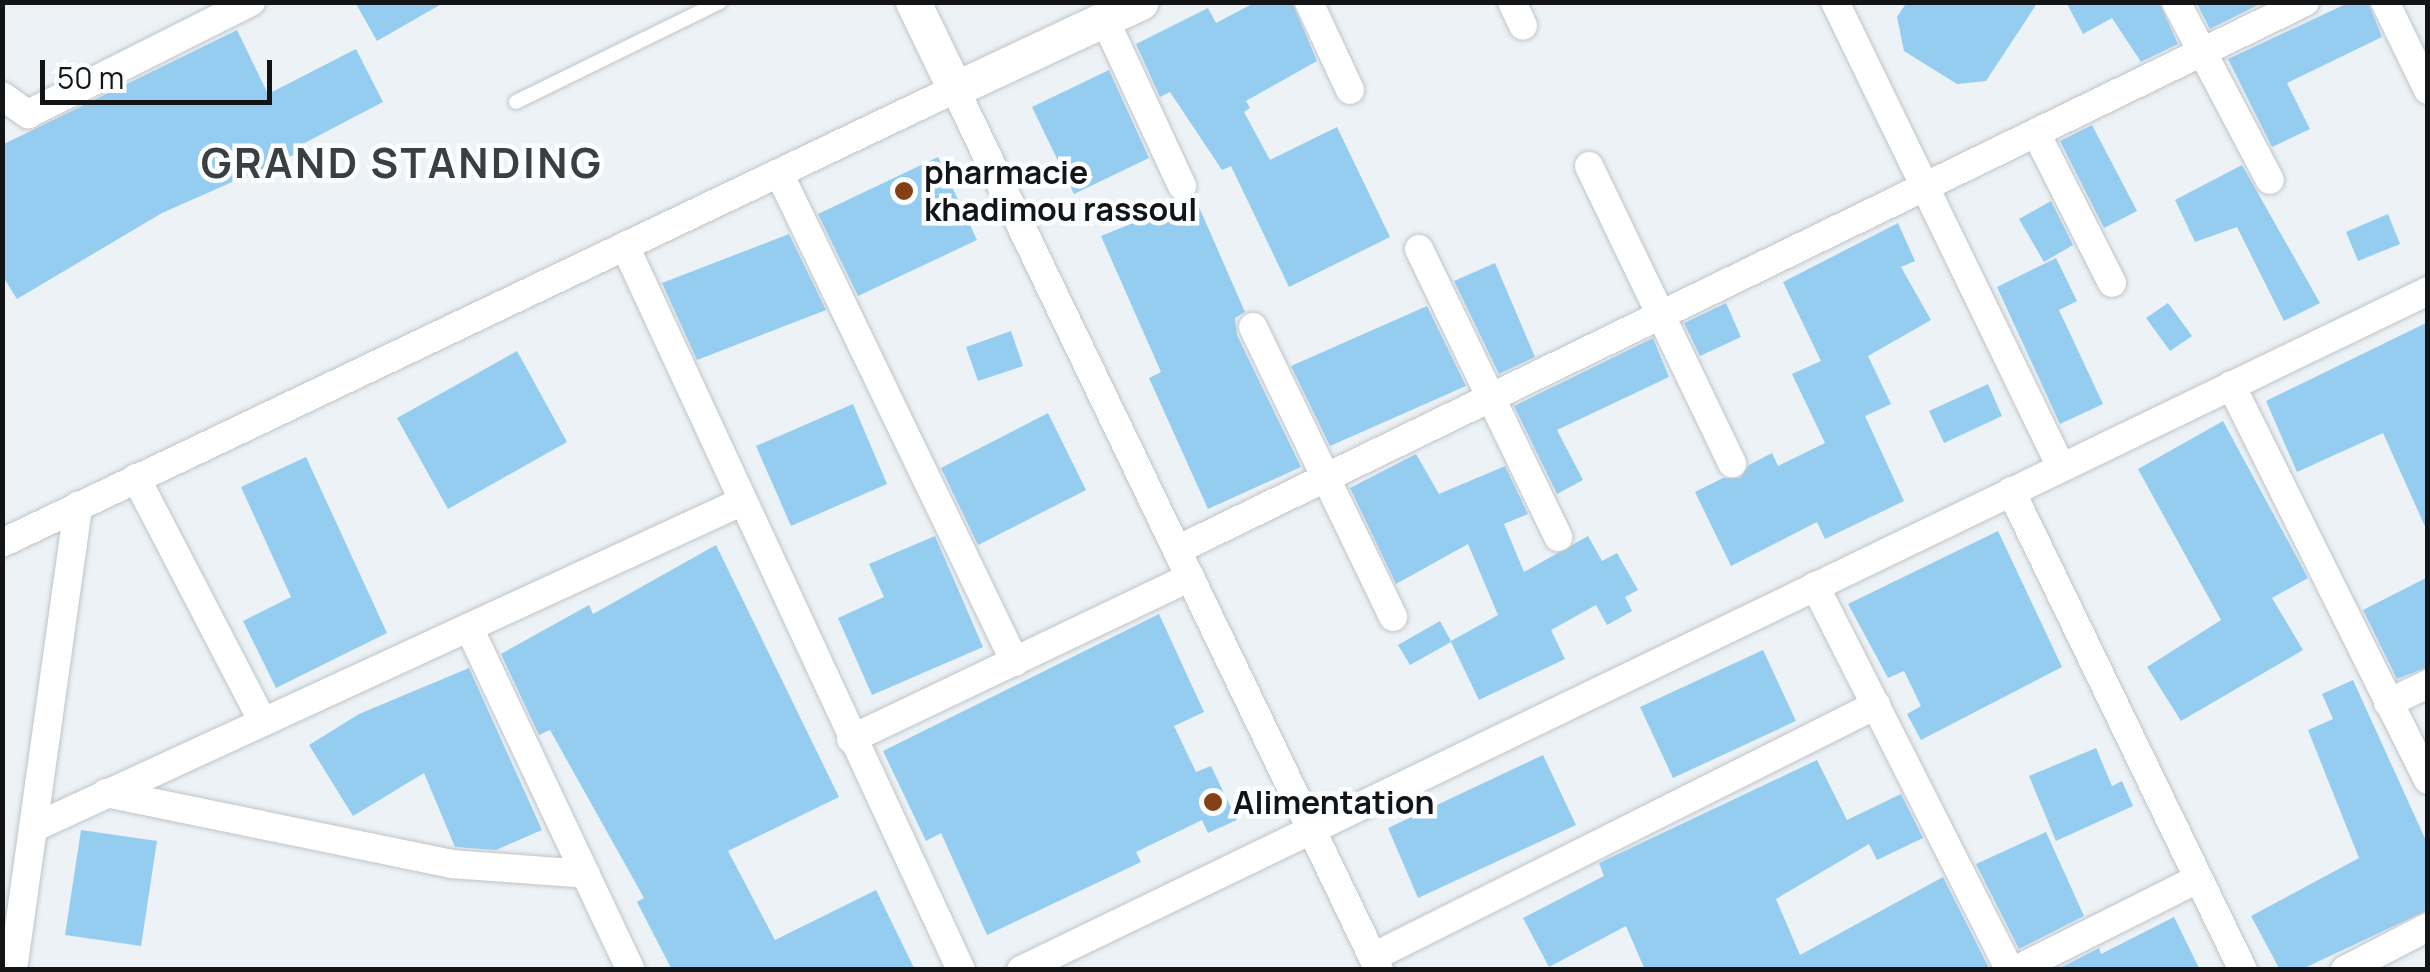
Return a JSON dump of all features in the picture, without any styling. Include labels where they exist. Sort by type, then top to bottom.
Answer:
[{"type":"street","points":[[2,96],[28,114],[251,2]]},
{"type":"street","points":[[913,2],[1376,963],[1876,705]]},
{"type":"street","points":[[2,543],[1141,2]]},
{"type":"street","points":[[1308,2],[1350,90]]},
{"type":"street","points":[[1835,2],[2061,468]]},
{"type":"street","points":[[2176,2],[2270,180]]},
{"type":"street","points":[[1177,550],[2305,2]]},
{"type":"street","points":[[2385,2],[2428,90]]},
{"type":"street","points":[[1105,20],[1182,186]]},
{"type":"street","points":[[2036,134],[2112,283]]},
{"type":"street","points":[[1589,166],[1732,462]]},
{"type":"street","points":[[779,173],[1015,662]]},
{"type":"street","points":[[625,246],[739,504],[961,970]]},
{"type":"street","points":[[1420,249],[1558,537]]},
{"type":"street","points":[[1021,970],[1071,959],[1312,830],[2428,291]]},
{"type":"street","points":[[1253,327],[1393,617]]},
{"type":"street","points":[[2232,385],[2428,780]]},
{"type":"street","points":[[136,478],[263,722]]},
{"type":"street","points":[[2012,492],[2242,970]]},
{"type":"street","points":[[33,828],[739,504]]},
{"type":"street","points":[[13,970],[78,506]]},
{"type":"street","points":[[851,739],[1190,577]]},
{"type":"street","points":[[1815,586],[2012,970],[2198,879]]},
{"type":"street","points":[[470,630],[631,970]]},
{"type":"street","points":[[2388,704],[2428,684]]},
{"type":"street","points":[[106,794],[451,864],[586,874]]},
{"type":"street","points":[[2345,970],[2428,927]]},
{"type":"lane","points":[[516,102],[720,2]]},
{"type":"building","points":[[355,2],[445,2],[377,41]]},
{"type":"building","points":[[1256,2],[1292,2],[1317,61],[1246,101],[1250,108],[1244,112],[1270,160],[1337,127],[1390,237],[1289,287],[1231,166],[1222,170],[1170,92],[1160,97],[1136,44],[1208,8],[1216,23]]},
{"type":"building","points":[[1907,2],[2038,2],[1986,81],[1957,84],[1904,51],[1897,17]]},
{"type":"building","points":[[2066,2],[2159,2],[2178,44],[2141,62],[2112,18],[2083,34]]},
{"type":"building","points":[[2196,2],[2264,2],[2210,29]]},
{"type":"building","points":[[2350,2],[2368,2],[2382,37],[2287,83],[2310,129],[2272,147],[2228,59]]},
{"type":"building","points":[[237,30],[268,94],[356,49],[383,102],[295,148],[298,153],[162,213],[17,299],[2,275],[2,145]]},
{"type":"building","points":[[1109,70],[1149,158],[1074,194],[1032,107]]},
{"type":"building","points":[[2092,125],[2137,211],[2104,228],[2060,141]]},
{"type":"building","points":[[938,157],[977,240],[858,296],[818,214]]},
{"type":"building","points":[[2242,165],[2320,303],[2284,321],[2237,227],[2195,242],[2175,200]]},
{"type":"building","points":[[1195,198],[1245,312],[1235,318],[1237,335],[1301,467],[1208,509],[1149,378],[1161,372],[1101,236]]},
{"type":"building","points":[[2051,201],[2073,245],[2044,262],[2019,219]]},
{"type":"building","points":[[2388,214],[2400,244],[2358,261],[2346,232]]},
{"type":"building","points":[[1898,223],[1915,261],[1901,267],[1931,320],[1868,356],[1891,404],[1865,416],[1904,501],[1825,539],[1817,522],[1731,566],[1695,492],[1723,478],[1740,478],[1749,465],[1772,453],[1778,466],[1825,443],[1792,374],[1821,361],[1783,282]]},
{"type":"building","points":[[789,234],[826,310],[697,360],[662,283]]},
{"type":"building","points":[[2056,258],[2077,301],[2059,310],[2103,404],[2060,424],[1997,287]]},
{"type":"building","points":[[1495,263],[1535,357],[1499,374],[1454,281]]},
{"type":"building","points":[[1726,303],[1741,337],[1700,356],[1684,323]]},
{"type":"building","points":[[2168,303],[2192,336],[2170,351],[2146,318]]},
{"type":"building","points":[[1427,306],[1466,386],[1330,446],[1291,366]]},
{"type":"building","points":[[2428,322],[2428,533],[2383,433],[2297,472],[2266,401]]},
{"type":"building","points":[[1011,331],[1023,366],[978,381],[966,347]]},
{"type":"building","points":[[1653,338],[1669,377],[1557,430],[1583,480],[1557,494],[1514,406]]},
{"type":"building","points":[[517,351],[567,442],[448,509],[397,418]]},
{"type":"building","points":[[1988,384],[2002,416],[1944,443],[1929,411]]},
{"type":"building","points":[[853,404],[887,484],[791,526],[756,446]]},
{"type":"building","points":[[1048,413],[1086,490],[978,545],[941,468]]},
{"type":"building","points":[[2223,421],[2308,578],[2272,598],[2303,650],[2181,721],[2147,667],[2221,620],[2138,469]]},
{"type":"building","points":[[1416,454],[1439,494],[1505,466],[1528,514],[1504,524],[1524,572],[1588,536],[1602,561],[1617,553],[1638,590],[1625,597],[1632,611],[1607,625],[1596,605],[1551,630],[1565,659],[1479,700],[1451,642],[1410,665],[1398,645],[1440,621],[1451,641],[1498,615],[1468,544],[1396,584],[1350,488]]},
{"type":"building","points":[[306,457],[387,633],[276,688],[243,621],[291,597],[241,487]]},
{"type":"building","points":[[1998,531],[2062,667],[1921,740],[1907,714],[1921,706],[1904,671],[1888,678],[1848,604]]},
{"type":"building","points":[[935,536],[983,647],[872,695],[838,618],[884,597],[869,564]]},
{"type":"building","points":[[716,545],[839,797],[728,851],[775,940],[876,890],[915,970],[672,970],[637,902],[644,898],[550,730],[539,735],[501,654],[589,605],[593,614]]},
{"type":"building","points":[[2428,577],[2428,667],[2397,679],[2363,610]]},
{"type":"building","points":[[1159,614],[1204,712],[1174,726],[1196,772],[1211,766],[1237,820],[1208,833],[1202,820],[1136,852],[1141,862],[987,935],[941,833],[926,841],[883,751]]},
{"type":"building","points":[[1763,650],[1796,721],[1673,778],[1640,707]]},
{"type":"building","points":[[469,668],[542,830],[496,850],[455,847],[424,773],[353,816],[309,745],[359,714]]},
{"type":"building","points":[[2353,680],[2428,845],[2428,910],[2300,970],[2280,970],[2251,916],[2359,858],[2308,730],[2333,719],[2322,694]]},
{"type":"building","points":[[2096,748],[2112,786],[2122,781],[2133,806],[2056,841],[2029,776]]},
{"type":"building","points":[[1543,755],[1576,825],[1418,898],[1388,828]]},
{"type":"building","points":[[1817,760],[1847,820],[1901,794],[1923,838],[1877,860],[1869,844],[1776,899],[1800,955],[1943,877],[1990,970],[1645,970],[1626,926],[1549,967],[1523,918],[1604,876],[1599,863]]},
{"type":"building","points":[[81,830],[157,841],[141,946],[65,935]]},
{"type":"building","points":[[2046,832],[2084,916],[2019,949],[1976,864]]},
{"type":"building","points":[[2174,917],[2200,970],[2056,970],[2099,948],[2101,954]]},
{"type":"place","name":"pharmacie khadimou rassoul","points":[[904,191]]},
{"type":"place","name":"Alimentation","points":[[1213,802]]},
{"type":"district","name":"GRAND STANDING","points":[[402,162]]}]
